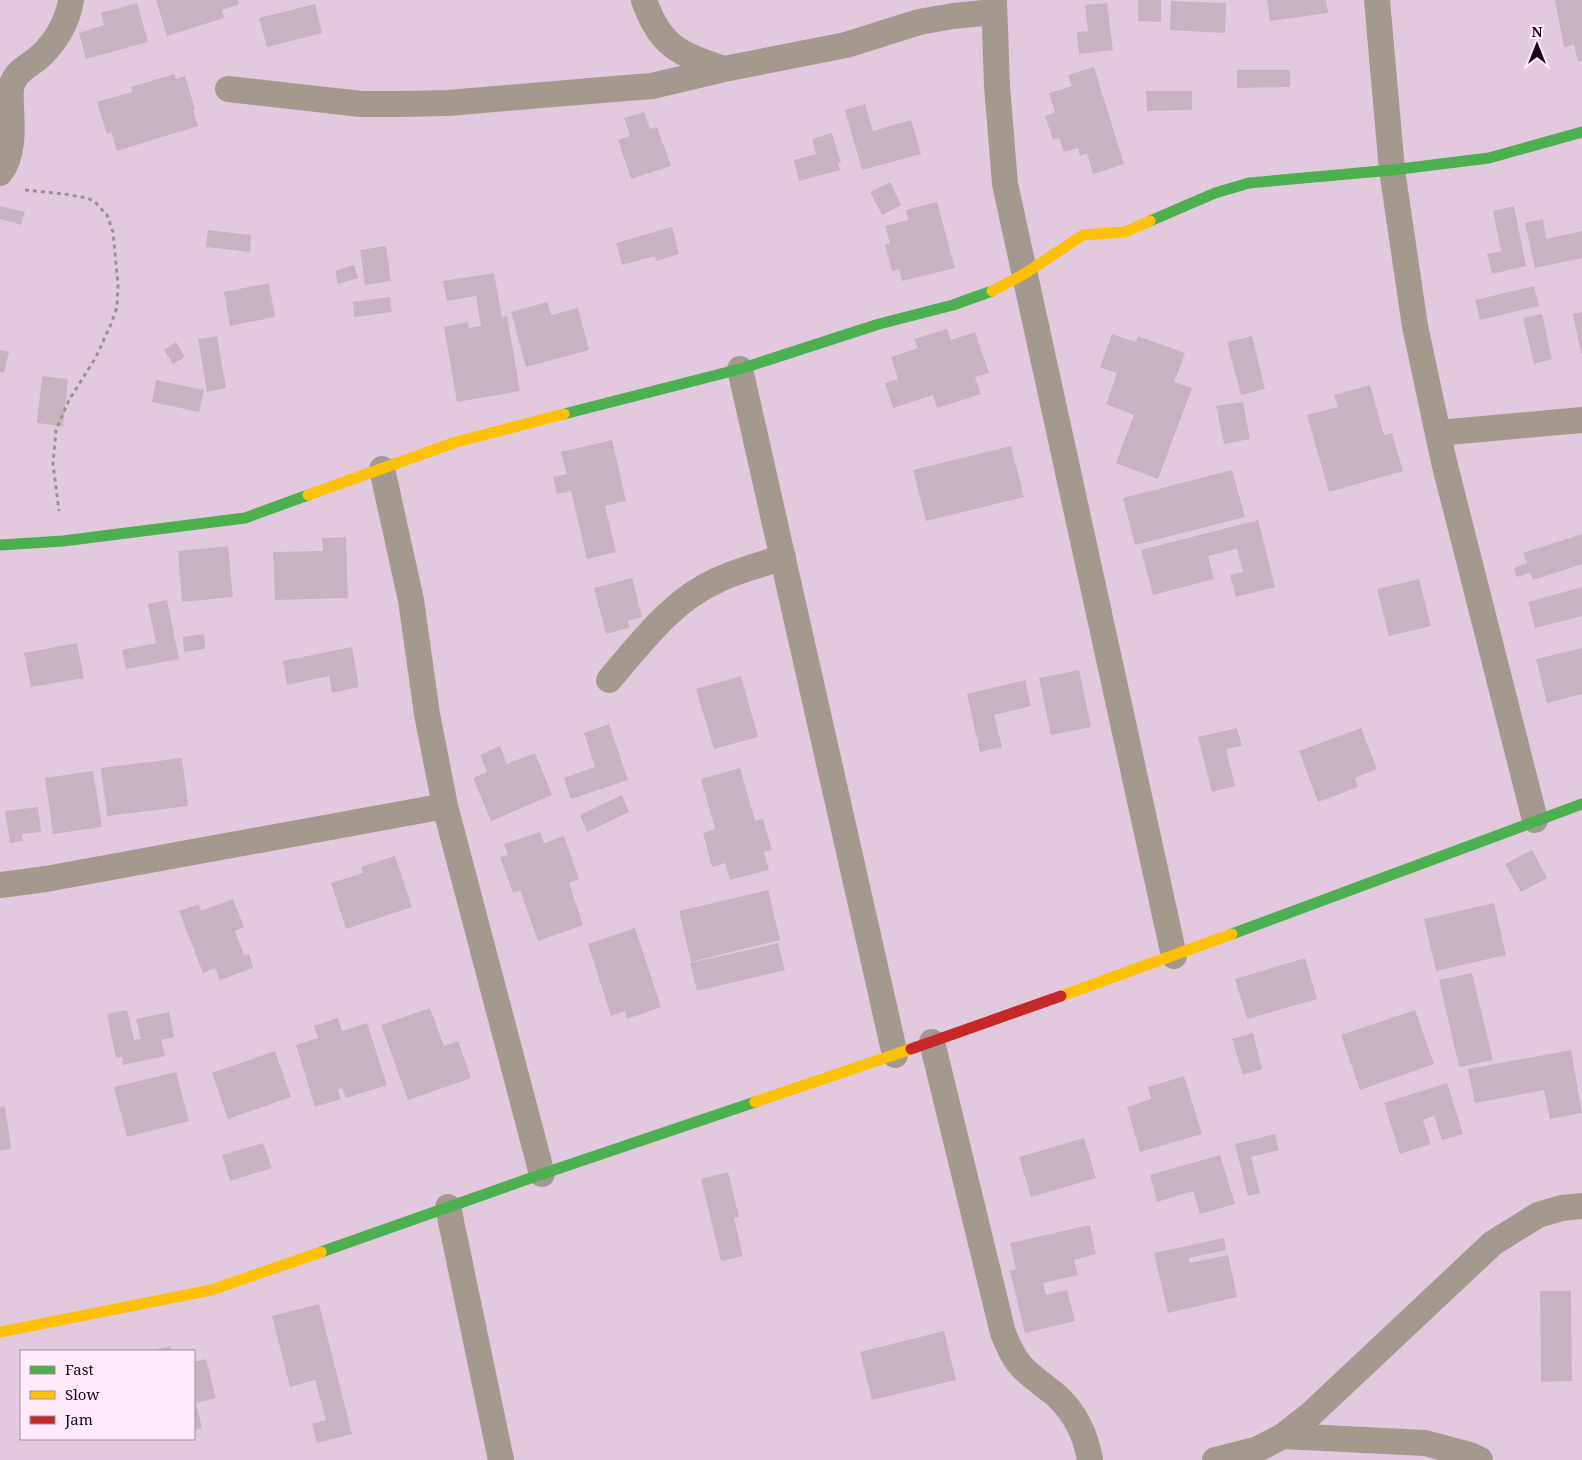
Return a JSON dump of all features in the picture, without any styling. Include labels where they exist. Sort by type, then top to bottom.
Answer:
[{"type":"street","points":[[1,172],[8,157],[11,137],[10,89],[6,79],[17,76],[46,50],[60,32],[70,0]]},
{"type":"street","points":[[644,0],[652,22],[663,38],[676,50],[724,69]]},
{"type":"street","points":[[1377,0],[1392,170],[1415,326],[1438,433],[1536,820]]},
{"type":"street","points":[[228,89],[361,104],[448,103],[652,86],[724,69],[846,45],[919,22],[994,6],[997,86],[1005,184],[1174,956]]},
{"type":"street","points":[[0,545],[63,541],[245,518],[456,442],[740,369],[879,324],[953,305],[988,293],[1024,274],[1083,235],[1125,232],[1215,193],[1249,183],[1281,178],[1392,170],[1489,158],[1582,132]]},
{"type":"street","points":[[740,369],[895,1055]]},
{"type":"street","points":[[1438,433],[1582,420]]},
{"type":"street","points":[[382,469],[411,600],[427,714],[445,806],[542,1174]]},
{"type":"street","points":[[609,680],[670,610],[694,593],[718,580],[783,557]]},
{"type":"street","points":[[0,1332],[211,1290],[542,1174],[932,1042],[1174,956],[1582,804]]},
{"type":"street","points":[[0,885],[46,879],[445,806]]},
{"type":"street","points":[[932,1042],[1003,1333],[1011,1351],[1023,1369],[1059,1398],[1072,1413],[1088,1445],[1090,1460]]},
{"type":"street","points":[[1215,1460],[1258,1449],[1283,1436],[1311,1414],[1493,1243],[1538,1215],[1562,1208],[1582,1206]]},
{"type":"street","points":[[448,1207],[501,1460]]},
{"type":"street","points":[[1283,1436],[1425,1443],[1470,1455],[1480,1460]]},
{"type":"path","points":[[1,172],[11,182],[24,190],[87,198],[107,215],[113,232],[118,285],[117,307],[96,357],[69,400],[56,430],[53,464],[63,541]]},
{"type":"building","points":[[156,0],[238,0],[239,4],[222,10],[224,18],[167,36]]},
{"type":"building","points":[[1138,0],[1161,0],[1161,22],[1138,21]]},
{"type":"building","points":[[1267,0],[1326,0],[1328,13],[1270,21]]},
{"type":"building","points":[[1555,0],[1582,0],[1582,61],[1578,62],[1574,45],[1564,47]]},
{"type":"building","points":[[1171,1],[1226,3],[1225,33],[1170,30]]},
{"type":"building","points":[[137,3],[148,42],[86,59],[79,33],[104,25],[101,13]]},
{"type":"building","points":[[1107,3],[1113,50],[1079,54],[1077,32],[1088,31],[1085,5]]},
{"type":"building","points":[[315,4],[322,33],[267,47],[259,18]]},
{"type":"building","points":[[1094,67],[1124,164],[1093,174],[1087,153],[1080,156],[1078,148],[1064,152],[1059,138],[1053,140],[1045,116],[1055,112],[1049,93],[1072,86],[1068,75]]},
{"type":"building","points":[[1237,70],[1290,70],[1290,87],[1237,88]]},
{"type":"building","points":[[174,74],[176,79],[185,76],[198,126],[117,151],[111,132],[107,134],[97,102],[132,92],[131,87]]},
{"type":"building","points":[[1146,91],[1192,91],[1192,110],[1147,111]]},
{"type":"building","points":[[865,104],[873,131],[911,120],[921,154],[862,170],[845,110]]},
{"type":"building","points":[[644,112],[650,129],[657,127],[671,166],[631,179],[618,140],[630,136],[624,118]]},
{"type":"building","points":[[832,133],[841,163],[838,163],[840,170],[799,181],[794,160],[816,154],[812,139]]},
{"type":"building","points":[[890,182],[901,205],[882,215],[870,192]]},
{"type":"building","points":[[937,202],[955,268],[902,281],[899,269],[892,271],[885,245],[890,243],[885,226],[908,220],[906,210]]},
{"type":"building","points":[[0,206],[25,212],[21,225],[0,219]]},
{"type":"building","points":[[1514,206],[1526,266],[1492,274],[1487,254],[1501,251],[1493,211]]},
{"type":"building","points":[[1543,219],[1546,239],[1582,231],[1582,258],[1535,268],[1525,223]]},
{"type":"building","points":[[672,227],[679,254],[656,261],[655,256],[622,265],[616,243]]},
{"type":"building","points":[[208,230],[251,235],[250,252],[206,247]]},
{"type":"building","points":[[386,246],[391,281],[365,285],[360,250]]},
{"type":"building","points":[[354,265],[358,278],[338,284],[335,271]]},
{"type":"building","points":[[494,273],[502,317],[507,316],[520,391],[457,402],[444,327],[468,322],[469,328],[481,326],[476,296],[447,301],[443,281]]},
{"type":"building","points":[[269,283],[275,317],[230,326],[224,292]]},
{"type":"building","points":[[1534,286],[1539,306],[1480,320],[1475,300]]},
{"type":"building","points":[[390,297],[392,312],[354,317],[353,302]]},
{"type":"building","points":[[547,302],[551,315],[578,308],[589,350],[526,367],[511,312]]},
{"type":"building","points":[[1582,312],[1582,353],[1581,353],[1573,314]]},
{"type":"building","points":[[1542,314],[1552,359],[1534,364],[1523,318]]},
{"type":"building","points":[[947,329],[951,340],[975,332],[989,373],[975,377],[981,394],[937,408],[933,395],[893,408],[885,383],[898,379],[891,357],[918,348],[914,339]]},
{"type":"building","points":[[1112,334],[1135,342],[1138,336],[1185,353],[1174,382],[1192,388],[1158,479],[1116,463],[1134,415],[1106,404],[1117,373],[1100,367]]},
{"type":"building","points":[[217,336],[226,388],[207,392],[198,339]]},
{"type":"building","points":[[1252,336],[1265,389],[1241,395],[1227,342]]},
{"type":"building","points":[[176,342],[185,357],[173,364],[164,350]]},
{"type":"building","points":[[0,350],[9,352],[4,373],[0,372]]},
{"type":"building","points":[[42,376],[68,379],[63,426],[37,423]]},
{"type":"building","points":[[156,380],[204,390],[199,412],[152,402]]},
{"type":"building","points":[[1370,385],[1384,435],[1392,433],[1403,471],[1329,492],[1307,415],[1338,407],[1334,395]]},
{"type":"building","points":[[1243,402],[1250,439],[1224,444],[1216,406]]},
{"type":"building","points":[[612,440],[626,501],[605,506],[616,552],[587,559],[571,491],[557,494],[553,477],[567,474],[561,452]]},
{"type":"building","points":[[1011,446],[1024,497],[926,521],[913,470]]},
{"type":"building","points":[[1232,470],[1245,517],[1135,545],[1123,498]]},
{"type":"building","points":[[1258,520],[1275,587],[1236,597],[1230,575],[1243,572],[1237,549],[1208,556],[1214,579],[1153,595],[1141,550]]},
{"type":"building","points":[[1582,534],[1582,564],[1533,580],[1530,573],[1517,577],[1514,568],[1527,563],[1523,553]]},
{"type":"building","points":[[346,537],[348,598],[275,600],[273,552],[323,551],[322,538]]},
{"type":"building","points":[[228,546],[233,597],[182,602],[178,551]]},
{"type":"building","points":[[632,578],[642,617],[628,621],[629,628],[606,634],[594,588]]},
{"type":"building","points":[[1419,579],[1431,626],[1389,636],[1377,589]]},
{"type":"building","points":[[1582,587],[1582,616],[1535,628],[1528,602]]},
{"type":"building","points":[[167,600],[179,659],[126,669],[122,650],[156,643],[148,604]]},
{"type":"building","points":[[204,634],[205,649],[184,652],[183,637]]},
{"type":"building","points":[[77,643],[84,678],[31,687],[24,653]]},
{"type":"building","points":[[352,647],[359,687],[332,693],[329,676],[287,685],[283,661]]},
{"type":"building","points":[[1582,648],[1582,694],[1547,703],[1536,659]]},
{"type":"building","points":[[1079,670],[1091,727],[1051,735],[1039,678]]},
{"type":"building","points":[[741,676],[758,737],[714,749],[696,689]]},
{"type":"building","points":[[1025,680],[1031,706],[994,715],[1002,747],[980,752],[967,694]]},
{"type":"building","points":[[609,724],[628,780],[571,799],[564,778],[595,767],[584,733]]},
{"type":"building","points":[[1237,728],[1242,746],[1226,749],[1235,786],[1212,792],[1198,737]]},
{"type":"building","points":[[1361,728],[1377,769],[1355,778],[1358,787],[1318,802],[1299,751]]},
{"type":"building","points":[[500,746],[507,764],[535,753],[552,795],[491,821],[473,778],[487,772],[480,755]]},
{"type":"building","points":[[182,758],[188,806],[107,816],[101,768]]},
{"type":"building","points":[[740,768],[755,821],[763,819],[772,850],[764,852],[769,870],[730,880],[725,863],[712,867],[703,833],[715,829],[701,779]]},
{"type":"building","points":[[93,771],[102,827],[53,834],[45,778]]},
{"type":"building","points":[[622,795],[629,812],[587,832],[580,815]]},
{"type":"building","points":[[38,807],[41,832],[22,834],[23,841],[10,843],[5,811]]},
{"type":"building","points":[[540,832],[544,843],[564,836],[579,879],[569,883],[583,925],[538,941],[520,890],[513,893],[500,857],[508,855],[504,844]]},
{"type":"building","points":[[1532,850],[1547,878],[1521,892],[1505,864]]},
{"type":"building","points":[[395,856],[412,907],[346,929],[331,883],[363,873],[361,867]]},
{"type":"building","points":[[768,890],[780,940],[691,962],[679,911]]},
{"type":"building","points":[[233,899],[244,927],[235,931],[244,955],[249,954],[253,968],[220,980],[215,968],[203,973],[179,911],[199,904],[201,911]]},
{"type":"building","points":[[1494,903],[1506,955],[1436,971],[1424,919]]},
{"type":"building","points":[[635,928],[661,1007],[627,1019],[625,1011],[611,1016],[588,944]]},
{"type":"building","points":[[778,943],[785,970],[697,991],[690,963]]},
{"type":"building","points":[[1305,958],[1317,999],[1247,1019],[1235,979]]},
{"type":"building","points":[[1472,973],[1493,1060],[1459,1067],[1439,980]]},
{"type":"building","points":[[430,1008],[444,1046],[458,1041],[471,1078],[408,1100],[381,1025]]},
{"type":"building","points":[[127,1010],[134,1040],[141,1039],[136,1019],[169,1012],[174,1037],[161,1040],[165,1056],[123,1065],[122,1057],[116,1058],[107,1014]]},
{"type":"building","points":[[1415,1010],[1434,1064],[1360,1090],[1341,1035]]},
{"type":"building","points":[[338,1018],[342,1031],[367,1023],[387,1085],[346,1098],[342,1088],[338,1090],[341,1099],[315,1107],[296,1045],[318,1038],[314,1026]]},
{"type":"building","points":[[1253,1033],[1262,1069],[1243,1075],[1232,1039]]},
{"type":"building","points":[[1571,1050],[1582,1113],[1550,1119],[1544,1090],[1475,1103],[1468,1069]]},
{"type":"building","points":[[275,1051],[291,1097],[228,1119],[212,1073]]},
{"type":"building","points":[[176,1072],[189,1121],[127,1137],[114,1087]]},
{"type":"building","points":[[1184,1076],[1202,1134],[1140,1152],[1127,1107],[1151,1099],[1148,1087]]},
{"type":"building","points":[[1447,1083],[1463,1134],[1442,1140],[1434,1116],[1423,1120],[1431,1144],[1400,1154],[1384,1103]]},
{"type":"building","points":[[5,1106],[11,1149],[0,1151],[0,1107]]},
{"type":"building","points":[[1275,1134],[1279,1150],[1251,1157],[1260,1193],[1248,1196],[1235,1144]]},
{"type":"building","points":[[1084,1138],[1096,1178],[1031,1197],[1019,1157]]},
{"type":"building","points":[[263,1143],[272,1168],[230,1181],[222,1155]]},
{"type":"building","points":[[1220,1155],[1235,1204],[1200,1214],[1193,1191],[1157,1202],[1150,1175]]},
{"type":"building","points":[[728,1172],[739,1217],[734,1218],[743,1256],[721,1261],[701,1179]]},
{"type":"building","points":[[1090,1225],[1096,1254],[1074,1260],[1078,1275],[1043,1283],[1046,1295],[1067,1290],[1075,1321],[1025,1333],[1010,1271],[1016,1269],[1010,1243]]},
{"type":"building","points":[[1224,1238],[1226,1250],[1189,1258],[1190,1263],[1228,1255],[1237,1297],[1168,1313],[1154,1253]]},
{"type":"building","points":[[1540,1291],[1571,1291],[1572,1381],[1541,1382]]},
{"type":"building","points":[[319,1304],[352,1434],[317,1443],[312,1424],[326,1420],[315,1380],[290,1387],[272,1316]]},
{"type":"building","points":[[944,1331],[956,1380],[872,1400],[860,1352]]},
{"type":"building","points":[[170,1346],[171,1350],[155,1350]]},
{"type":"building","points":[[206,1359],[216,1398],[196,1403],[202,1428],[195,1430],[195,1362]]},
{"type":"traffic: fast","points":[[1150,221],[1215,193],[1249,183],[1392,170],[1489,158],[1582,132]]},
{"type":"traffic: fast","points":[[564,414],[740,369],[879,324],[953,305],[992,291]]},
{"type":"traffic: fast","points":[[0,545],[63,541],[245,518],[308,495]]},
{"type":"traffic: fast","points":[[1232,934],[1582,804]]},
{"type":"traffic: fast","points":[[321,1252],[542,1174],[755,1102]]},
{"type":"traffic: slow","points":[[992,291],[1024,274],[1083,235],[1125,232],[1150,221]]},
{"type":"traffic: slow","points":[[308,495],[456,442],[564,414]]},
{"type":"traffic: slow","points":[[1061,996],[1232,934]]},
{"type":"traffic: slow","points":[[755,1102],[911,1049]]},
{"type":"traffic: slow","points":[[0,1332],[211,1290],[321,1252]]},
{"type":"traffic: jam","points":[[911,1049],[1061,996]]}]
